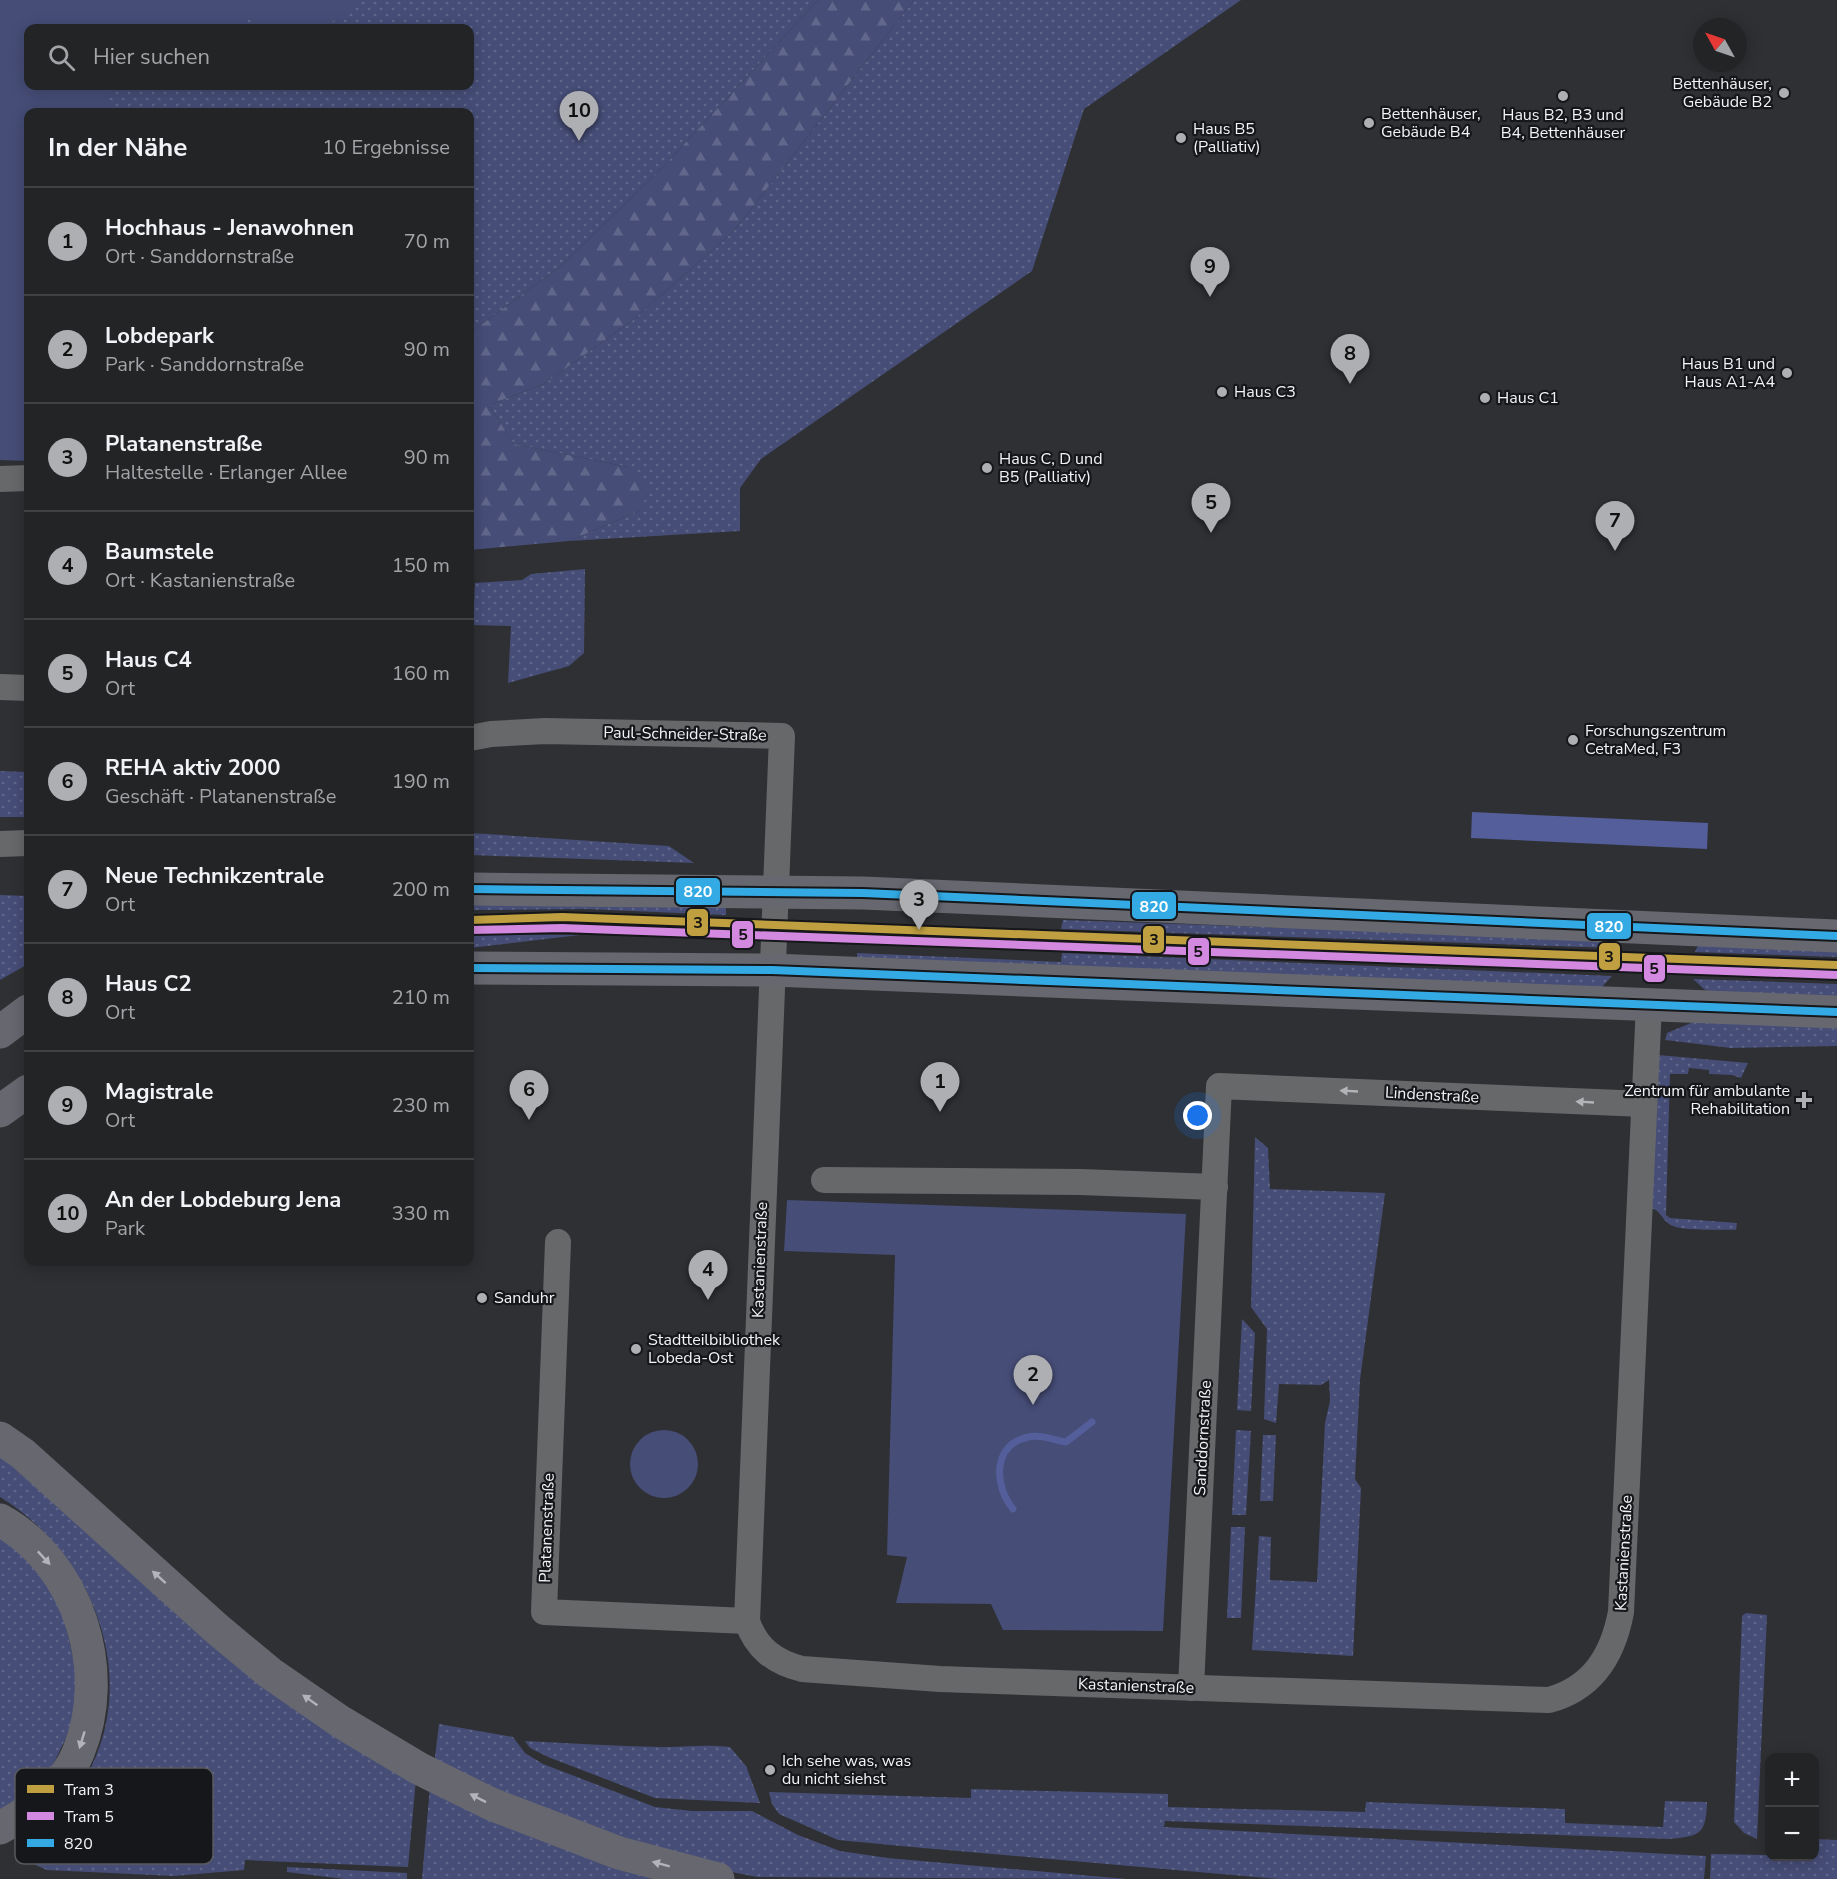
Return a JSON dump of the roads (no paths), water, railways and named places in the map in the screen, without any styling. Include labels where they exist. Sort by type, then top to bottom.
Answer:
[{"type":"main road","points":[[474,889],[775,891],[1837,936]]},
{"type":"main road","points":[[474,968],[772,970],[1837,1012]]},
{"type":"main road","points":[[0,1014],[24,1004]]},
{"type":"main road","points":[[0,1032],[24,1014]]},
{"type":"main road","points":[[0,1111],[24,1094]]},
{"type":"main road","points":[[0,1438],[23,1454],[217,1629],[270,1673],[341,1722],[418,1768],[491,1804],[620,1853],[718,1879]]},
{"type":"main road","points":[[0,1520],[30,1543],[51,1564],[66,1588],[86,1638],[91,1667],[87,1724],[78,1755],[70,1768]]},
{"type":"main road","points":[[0,1828],[15,1818]]},
{"type":"street","points":[[0,479],[24,478]]},
{"type":"street","points":[[0,687],[24,688]]},
{"type":"street","name":"Paul-Schneider-Straße","points":[[474,737],[545,731],[782,736],[775,891]]},
{"type":"street","points":[[0,843],[24,843]]},
{"type":"street","name":"Kastanienstraße","points":[[775,891],[747,1621],[752,1636],[770,1656],[785,1665],[802,1669],[939,1679],[1549,1700],[1570,1694],[1592,1675],[1608,1655],[1621,1612],[1649,1004]]},
{"type":"street","name":"Lindenstraße","points":[[1219,1086],[1644,1104]]},
{"type":"street","name":"Sanddornstraße","points":[[1191,1688],[1219,1086]]},
{"type":"street","points":[[824,1180],[1080,1182],[1215,1187]]},
{"type":"street","name":"Platanenstraße","points":[[558,1242],[544,1612],[747,1621]]},
{"type":"waterway","points":[[1013,1509],[1002,1489],[1000,1478],[1002,1457],[1008,1448],[1016,1441],[1033,1436],[1066,1442],[1092,1422]]},
{"type":"tram line","name":"3","points":[[474,920],[562,917],[1837,965]]},
{"type":"tram line","name":"5","points":[[474,930],[562,928],[1837,975]]},
{"type":"place","name":"Bettenhäuser, Gebäude B2","points":[[1784,93]]},
{"type":"place","name":"Haus B2, B3 und B4, Bettenhäuser","points":[[1563,96]]},
{"type":"place","name":"Bettenhäuser, Gebäude B4","points":[[1369,123]]},
{"type":"place","name":"Haus B5 (Palliativ)","points":[[1181,138]]},
{"type":"place","name":"An der Lobdeburg Jena","points":[[579,141]]},
{"type":"place","name":"Magistrale","points":[[1210,297]]},
{"type":"place","name":"Haus B1 und Haus A1-A4","points":[[1787,373]]},
{"type":"place","name":"Haus C2","points":[[1350,384]]},
{"type":"place","name":"Haus C3","points":[[1222,392]]},
{"type":"place","name":"Haus C1","points":[[1485,398]]},
{"type":"place","name":"Haus C, D und B5 (Palliativ)","points":[[987,468]]},
{"type":"place","name":"Haus C4","points":[[1211,533]]},
{"type":"place","name":"Neue Technikzentrale","points":[[1615,551]]},
{"type":"place","name":"Forschungszentrum CetraMed, F3","points":[[1573,740]]},
{"type":"place","name":"Platanenstraße","points":[[919,930]]},
{"type":"place","name":"Zentrum für ambulante Rehabilitation","points":[[1804,1100]]},
{"type":"place","name":"Hochhaus - Jenawohnen","points":[[940,1112]]},
{"type":"place","name":"REHA aktiv 2000","points":[[529,1120]]},
{"type":"place","name":"Sanduhr","points":[[482,1298]]},
{"type":"place","name":"Baumstele","points":[[708,1300]]},
{"type":"place","name":"Stadtteilbibliothek Lobeda-Ost","points":[[636,1349]]},
{"type":"place","name":"Lobdepark","points":[[1033,1405]]},
{"type":"place","name":"Ich sehe was, was du nicht siehst","points":[[770,1770]]}]
